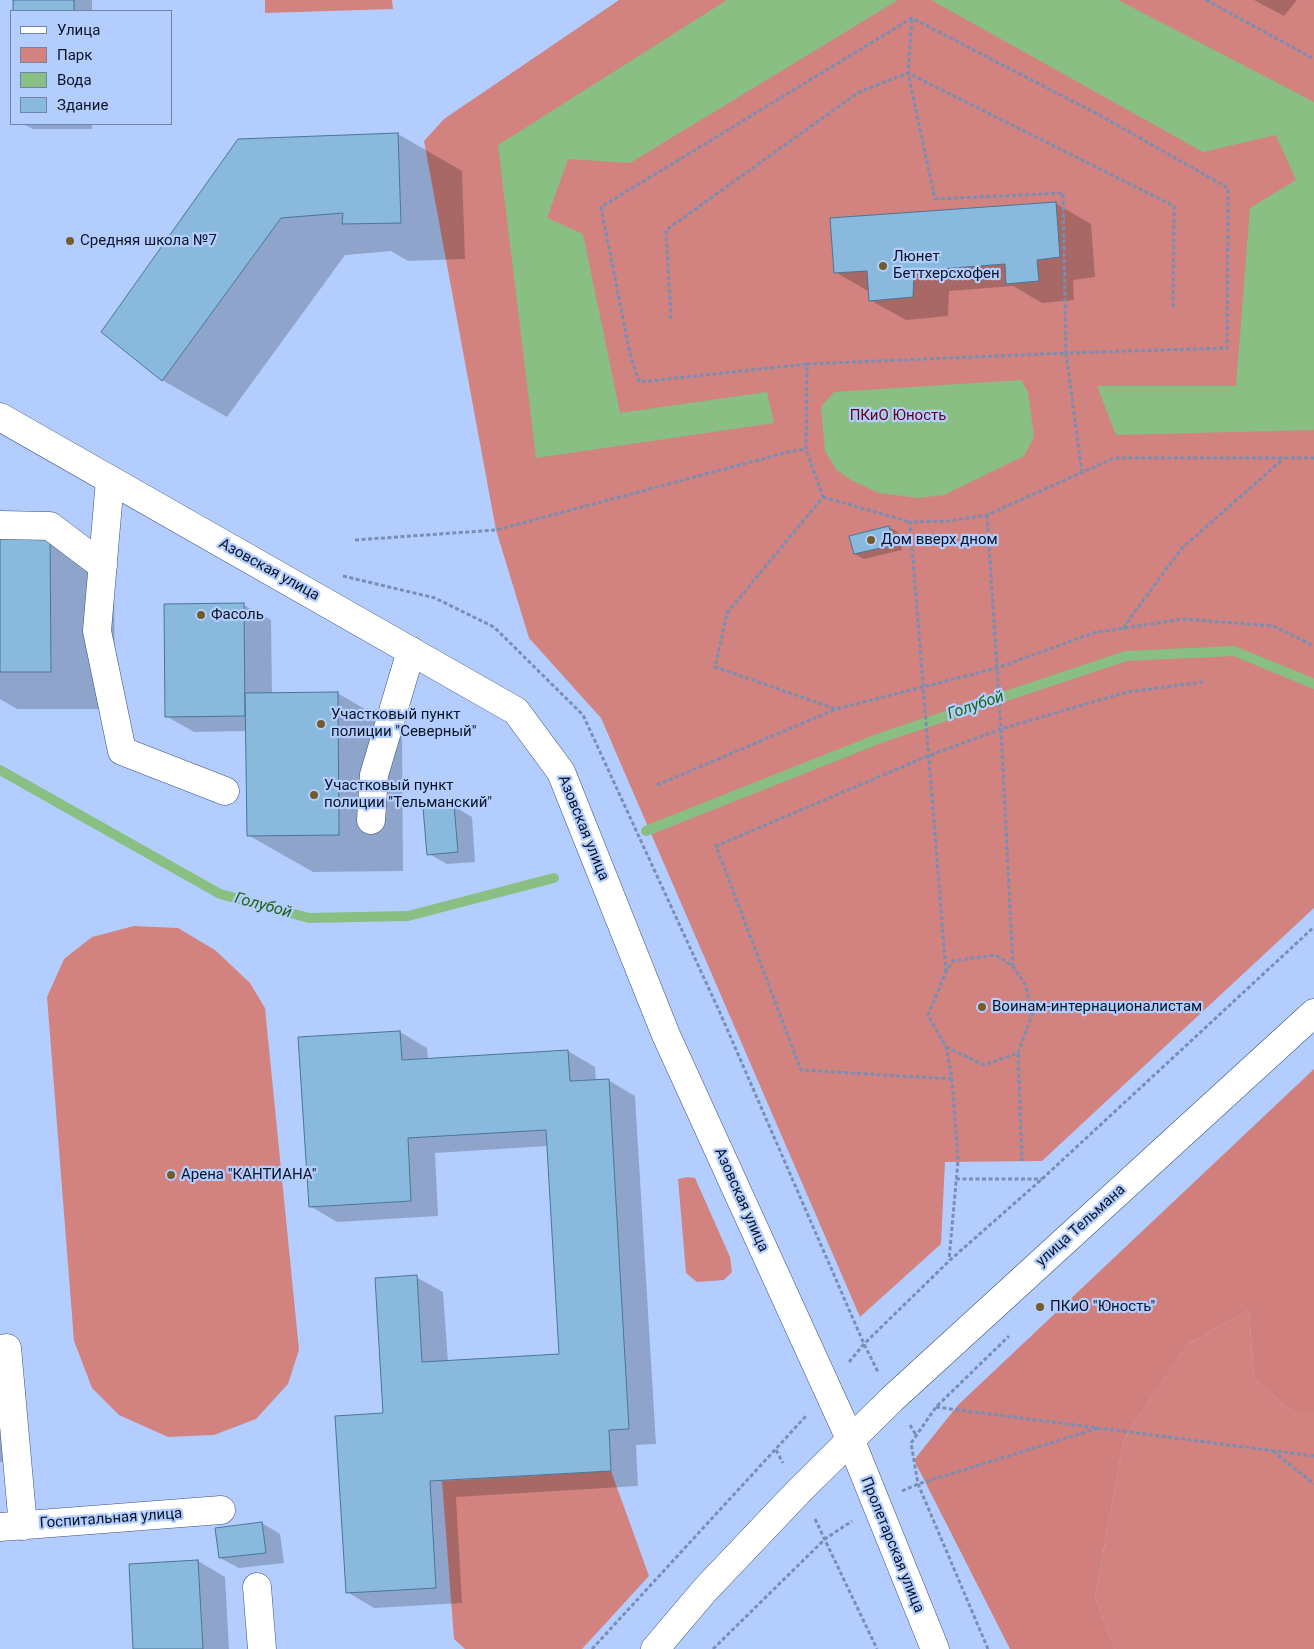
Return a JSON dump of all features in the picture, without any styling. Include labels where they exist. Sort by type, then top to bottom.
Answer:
[{"type":"main road","name":"Азовская улица","points":[[0,417],[516,711],[561,772],[666,1036],[851,1441]]},
{"type":"main road","points":[[110,480],[97,631],[122,751],[225,791]]},
{"type":"main road","points":[[0,525],[50,526],[103,566]]},
{"type":"main road","points":[[371,820],[374,775],[411,652]]},
{"type":"main road","name":"улица Тельмана","points":[[655,1649],[705,1590],[799,1491],[892,1399],[1314,1013]]},
{"type":"main road","points":[[0,1349],[7,1348],[11,1526]]},
{"type":"main road","name":"Пролетарская улица","points":[[851,1441],[935,1649]]},
{"type":"main road","name":"Госпитальная улица","points":[[11,1526],[221,1510]]},
{"type":"main road","points":[[257,1587],[262,1649]]},
{"type":"path","points":[[1206,0],[1314,59]]},
{"type":"path","points":[[912,18],[908,73],[935,198],[1064,193],[1066,353],[1082,473]]},
{"type":"path","points":[[912,18],[1101,116],[1228,188],[1227,348],[807,364],[639,382],[630,354],[601,207],[912,18]]},
{"type":"path","points":[[672,319],[666,230],[859,92],[908,73],[1174,206],[1172,307]]},
{"type":"path","points":[[807,364],[806,449],[823,497]]},
{"type":"path","points":[[355,540],[496,530],[788,452],[806,449]]},
{"type":"path","points":[[823,497],[910,522],[949,521],[987,515],[1114,458],[1314,458]]},
{"type":"path","points":[[1123,628],[1182,548],[1283,458]]},
{"type":"path","points":[[823,497],[727,613],[715,667],[836,709]]},
{"type":"path","points":[[987,515],[1001,729],[1013,966]]},
{"type":"path","points":[[910,522],[946,972]]},
{"type":"path","points":[[336,574],[435,598],[494,627],[583,715],[721,1015],[864,1344],[892,1399],[916,1435]]},
{"type":"path","points":[[657,785],[836,709],[997,668],[1093,633],[1183,619],[1273,626],[1314,646]]},
{"type":"path","points":[[952,1079],[801,1070],[716,846],[928,756],[1001,729],[1127,692],[1203,682]]},
{"type":"path","points":[[592,1649],[776,1450],[864,1344],[949,1261],[1042,1179],[1314,927]]},
{"type":"path","points":[[949,1261],[958,1161],[952,1079],[946,1048],[928,1015],[946,972],[953,961],[996,955],[1013,966],[1025,984],[1033,1012],[1018,1053],[1022,1160]]},
{"type":"path","points":[[946,1048],[984,1065],[1018,1053]]},
{"type":"path","points":[[956,1179],[1042,1179]]},
{"type":"path","points":[[988,1649],[918,1484],[911,1443],[936,1407],[1012,1334]]},
{"type":"path","points":[[936,1407],[1314,1456]]},
{"type":"path","points":[[713,1649],[825,1539],[876,1503],[918,1484],[1099,1428]]},
{"type":"path","points":[[776,1450],[825,1539],[877,1649]]},
{"type":"path","points":[[1272,1451],[1314,1484]]},
{"type":"green space","points":[[265,0],[392,0],[393,9],[265,13]]},
{"type":"green space","name":"ПКиО Юность","points":[[619,0],[1314,0],[1314,908],[1042,1161],[945,1162],[941,1244],[860,1317],[601,718],[529,638],[496,530],[424,141],[444,119]]},
{"type":"green space","name":"Арена \"КАНТИАНА\"","points":[[134,926],[178,928],[215,950],[250,983],[265,1008],[299,1350],[288,1384],[256,1419],[214,1435],[168,1437],[119,1415],[92,1388],[74,1341],[47,997],[64,959],[92,937]]},
{"type":"green space","points":[[695,1178],[730,1257],[732,1272],[724,1280],[697,1282],[686,1273],[678,1179]]},
{"type":"green space","points":[[1249,1310],[1254,1379],[1290,1410],[1314,1410],[1314,1649],[1115,1649],[1095,1597],[1124,1439],[1188,1344]]},
{"type":"green space","points":[[611,1471],[649,1576],[582,1649],[465,1649],[454,1639],[442,1481]]},
{"type":"shaded area","points":[[1314,1069],[1314,1410],[1290,1410],[1254,1379],[1249,1310],[1188,1344],[1124,1439],[1095,1597],[1115,1649],[1010,1649],[914,1460],[958,1405]]},
{"type":"water","points":[[727,0],[898,0],[630,163],[568,159],[547,218],[583,234],[620,413],[767,392],[774,423],[536,458],[498,145]]},
{"type":"water","points":[[931,0],[1118,0],[1314,102],[1314,430],[1116,435],[1097,386],[1236,386],[1250,208],[1296,180],[1276,135],[1203,152]]},
{"type":"water","points":[[1021,380],[1028,392],[1034,437],[1024,456],[944,495],[918,498],[879,493],[851,480],[836,469],[825,451],[821,407],[834,392]]},
{"type":"building","points":[[13,0],[74,0],[74,10],[13,10]]},
{"type":"building","points":[[398,133],[401,223],[342,224],[343,213],[281,218],[162,381],[101,332],[238,139]]},
{"type":"building","points":[[1056,202],[1060,257],[1037,260],[1039,281],[1006,284],[1005,264],[914,271],[913,297],[869,301],[867,271],[834,273],[830,218]]},
{"type":"building","name":"Дом вверх дном","points":[[889,526],[894,545],[854,554],[849,536]]},
{"type":"building","points":[[0,530],[50,530],[51,672],[0,672]]},
{"type":"building","points":[[244,603],[245,716],[165,717],[164,604]]},
{"type":"building","points":[[338,692],[339,835],[247,836],[245,693]]},
{"type":"building","points":[[454,805],[458,852],[427,855],[423,808]]},
{"type":"building","points":[[400,1031],[402,1060],[568,1050],[570,1081],[609,1079],[629,1429],[609,1430],[611,1471],[430,1481],[436,1588],[346,1593],[335,1416],[383,1413],[375,1278],[417,1275],[422,1362],[559,1354],[546,1130],[408,1138],[411,1201],[309,1207],[298,1037]]},
{"type":"building","points":[[262,1522],[266,1553],[219,1558],[215,1528]]},
{"type":"building","points":[[198,1560],[203,1649],[133,1649],[129,1564]]},
{"type":"waterway","name":"Голубой","points":[[646,831],[883,737],[1126,656],[1234,651],[1314,684]]},
{"type":"waterway","name":"Голубой","points":[[0,770],[220,894],[309,918],[408,916],[554,878]]},
{"type":"place","name":"Средняя школа №7","points":[[70,241]]},
{"type":"place","name":"Люнет Беттхерсхофен","points":[[883,266]]},
{"type":"place","name":"Дом вверх дном","points":[[871,540]]},
{"type":"place","name":"Фасоль","points":[[201,615]]},
{"type":"place","name":"Участковый пункт полиции \"Северный\"","points":[[321,724]]},
{"type":"place","name":"Участковый пункт полиции \"Тельманский\"","points":[[314,795]]},
{"type":"place","name":"Воинам-интернационалистам","points":[[982,1007]]},
{"type":"place","name":"Арена \"КАНТИАНА\"","points":[[171,1175]]},
{"type":"place","name":"ПКиО \"Юность\"","points":[[1040,1307]]}]
